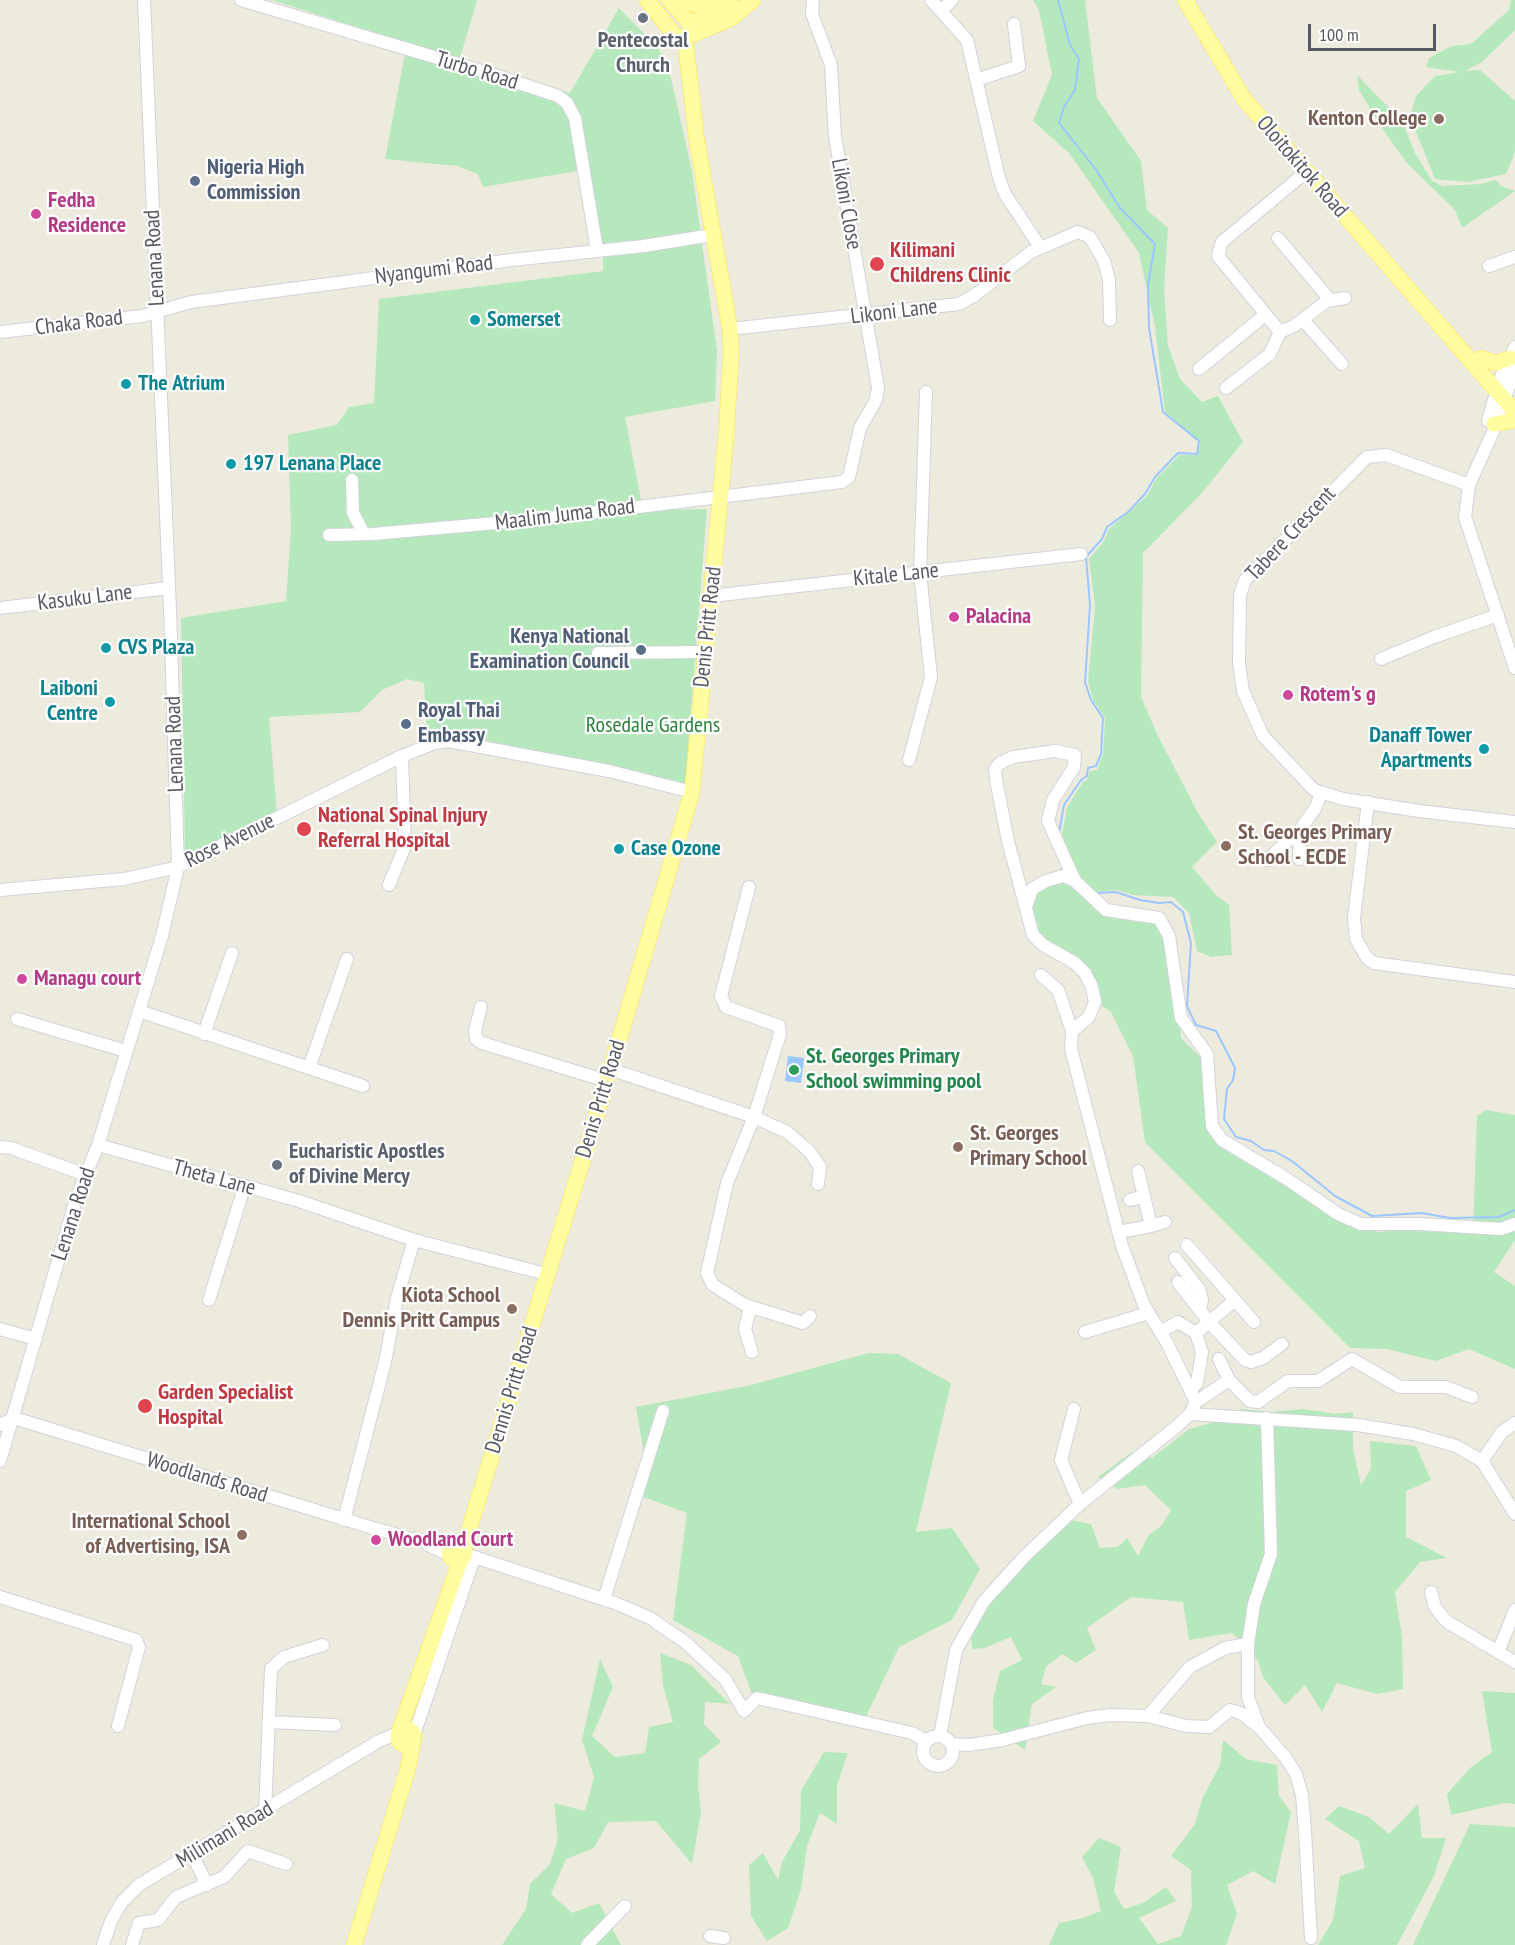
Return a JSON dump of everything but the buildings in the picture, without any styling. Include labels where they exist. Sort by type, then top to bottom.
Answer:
[{"type":"main road","points":[[645,3],[661,9],[668,0],[683,30]]},
{"type":"main road","points":[[684,0],[696,4],[737,3]]},
{"type":"main road","points":[[689,60],[697,44],[717,25],[737,15],[753,0]]},
{"type":"main road","name":"Oloitokitok Road","points":[[1185,0],[1244,99],[1438,321],[1460,351],[1504,391]]},
{"type":"main road","points":[[645,3],[683,30],[717,25]]},
{"type":"main road","points":[[683,30],[737,3]]},
{"type":"main road","name":"Denis Pritt Road","points":[[546,1275],[692,792],[730,386],[730,329],[697,142],[689,60],[683,30]]},
{"type":"main road","name":"Denis Pritt Road","points":[[683,30],[691,131],[697,142]]},
{"type":"main road","name":"Oloitokitok Road","points":[[1438,321],[1481,358],[1504,391],[1515,412]]},
{"type":"main road","points":[[1481,358],[1496,363],[1513,358]]},
{"type":"main road","points":[[1494,424],[1515,420]]},
{"type":"main road","name":"Dennis Pritt Road","points":[[354,1945],[403,1780],[405,1737],[413,1698],[438,1646],[451,1604],[448,1588],[477,1506],[546,1275]]},
{"type":"street","name":"Lenana Road","points":[[0,1461],[76,1199],[98,1145],[162,936],[178,867],[169,588],[144,0]]},
{"type":"street","name":"Turbo Road","points":[[241,0],[482,71],[558,96],[567,103],[575,118],[597,250]]},
{"type":"street","name":"Likoni Close","points":[[721,495],[842,482],[849,477],[860,428],[876,400],[878,388],[835,137],[831,65],[812,14],[813,0]]},
{"type":"street","points":[[931,0],[967,40],[999,177],[1005,194],[1040,247]]},
{"type":"street","points":[[941,11],[952,0]]},
{"type":"street","points":[[976,80],[1019,66],[1014,24]]},
{"type":"street","points":[[1280,332],[1226,268],[1218,251],[1222,242],[1306,172]]},
{"type":"street","name":"Likoni Lane","points":[[730,329],[866,316],[959,304],[1040,247],[1072,233],[1084,233],[1090,237],[1104,261],[1109,280],[1110,320]]},
{"type":"street","name":"Nyangumi Road","points":[[157,312],[191,302],[650,245],[712,235]]},
{"type":"street","points":[[1278,238],[1330,300]]},
{"type":"street","points":[[1489,266],[1515,257]]},
{"type":"street","points":[[1227,388],[1270,354],[1280,332],[1303,320],[1330,300],[1345,298]]},
{"type":"street","name":"Chaka Road","points":[[0,332],[157,312]]},
{"type":"street","points":[[1199,369],[1265,315]]},
{"type":"street","points":[[1303,320],[1342,364]]},
{"type":"street","points":[[1484,447],[1494,424],[1513,358]]},
{"type":"street","points":[[1504,391],[1469,485],[1465,517],[1515,668]]},
{"type":"street","points":[[909,760],[931,677],[920,573],[926,392]]},
{"type":"street","name":"Tabere Crescent","points":[[1469,485],[1392,456],[1379,454],[1367,457],[1245,580],[1241,589],[1239,663],[1243,691],[1263,736],[1304,782],[1321,793],[1368,802],[1515,822]]},
{"type":"street","points":[[352,480],[353,513],[364,534]]},
{"type":"street","name":"Maalim Juma Road","points":[[329,535],[541,519],[721,495]]},
{"type":"street","name":"Kitale Lane","points":[[711,596],[1082,554]]},
{"type":"street","name":"Kasuku Lane","points":[[0,608],[169,588]]},
{"type":"street","points":[[1381,659],[1434,637],[1498,615]]},
{"type":"street","points":[[598,653],[705,652]]},
{"type":"street","name":"Rose Avenue","points":[[0,890],[124,879],[178,867],[402,756],[435,743],[449,741],[609,771],[692,792]]},
{"type":"street","points":[[1072,1031],[1089,1017],[1095,1002],[1092,987],[1085,973],[1075,963],[1037,941],[1008,841],[995,769],[1000,763],[1013,757],[1055,751],[1075,755],[1074,767],[1053,800],[1048,821],[1075,881]]},
{"type":"street","points":[[389,885],[405,846],[402,756]]},
{"type":"street","points":[[1267,860],[1300,830],[1317,807],[1321,793]]},
{"type":"street","points":[[1368,802],[1354,918],[1356,939],[1367,958],[1374,963],[1515,982]]},
{"type":"street","points":[[1299,859],[1300,830]]},
{"type":"street","points":[[1026,909],[1032,889],[1046,881],[1063,876],[1075,881],[1106,910],[1159,918],[1169,936],[1181,1018],[1207,1054],[1212,1126],[1222,1140],[1338,1214],[1361,1224],[1419,1224],[1501,1230],[1515,1224]]},
{"type":"street","points":[[749,887],[721,996],[726,1007],[779,1026],[780,1034],[754,1117],[727,1183],[707,1273],[713,1285],[722,1289],[733,1301],[803,1323],[810,1316]]},
{"type":"street","points":[[204,1034],[232,953]]},
{"type":"street","points":[[309,1068],[347,959]]},
{"type":"street","points":[[1041,975],[1058,990],[1072,1031],[1071,1049],[1133,1280],[1192,1389],[1196,1402]]},
{"type":"street","points":[[481,1007],[475,1031],[476,1039],[482,1044],[608,1075],[754,1117],[788,1132],[809,1151],[820,1167],[818,1184]]},
{"type":"street","points":[[139,1011],[363,1086]]},
{"type":"street","points":[[17,1019],[126,1051]]},
{"type":"street","name":"Theta Lane","points":[[98,1145],[330,1211],[414,1240]]},
{"type":"street","points":[[0,1147],[12,1148],[86,1175]]},
{"type":"street","points":[[1138,1171],[1151,1226]]},
{"type":"street","points":[[209,1300],[244,1188]]},
{"type":"street","points":[[1130,1200],[1144,1196]]},
{"type":"street","points":[[1119,1232],[1165,1222]]},
{"type":"street","points":[[344,1520],[385,1362],[400,1288],[414,1240],[546,1275]]},
{"type":"street","points":[[1187,1245],[1254,1322]]},
{"type":"street","points":[[1175,1258],[1199,1289],[1202,1300],[1200,1310]]},
{"type":"street","points":[[1178,1282],[1209,1322],[1245,1360],[1263,1358],[1282,1344]]},
{"type":"street","points":[[1196,1333],[1234,1301]]},
{"type":"street","points":[[750,1308],[745,1329],[752,1352]]},
{"type":"street","points":[[1085,1332],[1149,1313]]},
{"type":"street","points":[[1160,1332],[1178,1322],[1196,1333],[1202,1352],[1197,1383],[1192,1389]]},
{"type":"street","points":[[0,1329],[36,1339]]},
{"type":"street","points":[[1219,1359],[1229,1380],[1250,1401],[1258,1402],[1288,1381],[1318,1381],[1352,1359],[1400,1387],[1446,1387],[1472,1397]]},
{"type":"street","points":[[940,1736],[951,1666],[962,1636],[984,1601],[1025,1556],[1080,1504],[1141,1458],[1190,1414],[1196,1402],[1229,1380]]},
{"type":"street","points":[[1074,1409],[1061,1460],[1080,1504]]},
{"type":"street","points":[[604,1599],[663,1411]]},
{"type":"street","points":[[1190,1414],[1358,1425],[1422,1435],[1456,1446],[1482,1461],[1515,1514]]},
{"type":"street","points":[[0,1425],[14,1418]]},
{"type":"street","name":"Woodlands Road","points":[[14,1418],[344,1520],[459,1552],[604,1599],[650,1618],[685,1642],[724,1679],[744,1711],[757,1698],[912,1733],[926,1741]]},
{"type":"street","points":[[1260,1728],[1248,1697],[1248,1644],[1254,1604],[1271,1554],[1267,1418]]},
{"type":"street","points":[[1482,1461],[1502,1432],[1515,1423]]},
{"type":"street","points":[[451,1604],[459,1552]]},
{"type":"street","points":[[1431,1592],[1435,1607],[1446,1621],[1515,1662]]},
{"type":"street","points":[[0,1597],[136,1640],[139,1647],[118,1726]]},
{"type":"street","points":[[1498,1652],[1515,1610]]},
{"type":"street","points":[[1148,1716],[1190,1667],[1225,1648],[1248,1644]]},
{"type":"street","points":[[265,1811],[271,1669],[275,1662],[284,1656],[323,1646]]},
{"type":"street","points":[[405,1737],[438,1646]]},
{"type":"street","points":[[940,1736],[951,1744],[978,1744],[1087,1718],[1111,1715],[1148,1716],[1186,1726],[1209,1728],[1225,1712],[1235,1709],[1260,1728],[1290,1765],[1302,1795],[1311,1938]]},
{"type":"street","points":[[267,1722],[335,1725]]},
{"type":"street","points":[[940,1736],[926,1741],[923,1755],[930,1765],[941,1766],[978,1744]]},
{"type":"street","name":"Milimani Road","points":[[103,1945],[122,1902],[139,1885],[372,1747],[405,1737]]},
{"type":"street","points":[[950,1759],[951,1744]]},
{"type":"street","points":[[132,1945],[139,1923],[158,1920],[176,1897],[224,1877],[248,1851],[286,1864]]},
{"type":"street","points":[[192,1854],[207,1885]]},
{"type":"street","points":[[587,1945],[625,1906]]},
{"type":"street","points":[[710,1936],[724,1938]]},
{"type":"green space","name":"Rosedale Gardens","points":[[272,0],[477,0],[460,58],[570,93],[619,8],[659,49],[671,78],[692,171],[717,351],[715,401],[625,417],[643,510],[707,509],[685,786],[450,732],[427,735],[424,683],[407,679],[382,690],[360,712],[269,717],[277,815],[185,855],[181,618],[286,601],[291,529],[288,435],[337,425],[349,407],[374,403],[379,299],[603,271],[603,242],[589,169],[483,187],[478,174],[457,166],[385,159],[407,43]]},
{"type":"green space","points":[[1033,0],[1085,0],[1097,98],[1141,161],[1147,210],[1168,228],[1164,289],[1168,346],[1180,379],[1202,402],[1218,396],[1243,442],[1201,494],[1143,553],[1141,697],[1158,736],[1198,813],[1217,842],[1192,867],[1216,895],[1229,905],[1232,955],[1211,957],[1197,951],[1189,913],[1173,897],[1133,895],[1117,890],[1095,892],[1078,877],[1063,851],[1062,835],[1067,807],[1083,782],[1087,780],[1090,771],[1097,770],[1103,754],[1105,718],[1093,700],[1088,682],[1095,606],[1089,559],[1104,541],[1109,529],[1147,496],[1156,479],[1179,455],[1197,455],[1200,442],[1165,412],[1155,327],[1139,253],[1069,153],[1033,121],[1052,75],[1039,10]]},
{"type":"green space","points":[[1511,0],[1515,0],[1515,30],[1482,62],[1465,71],[1480,70],[1515,101],[1515,151],[1512,160],[1506,174],[1467,182],[1435,179],[1410,117],[1416,96],[1435,76],[1460,72],[1426,67],[1429,58],[1452,46],[1471,44],[1509,10]]},
{"type":"green space","points":[[1357,75],[1393,112],[1405,128],[1415,153],[1432,181],[1443,186],[1480,184],[1496,180],[1501,186],[1515,191],[1462,228],[1455,210],[1406,162],[1379,124],[1359,90]]},
{"type":"green space","points":[[1062,867],[1097,911],[1108,916],[1158,921],[1165,928],[1177,987],[1181,1038],[1206,1063],[1209,1133],[1290,1184],[1324,1212],[1378,1232],[1426,1228],[1473,1231],[1477,1116],[1486,1110],[1515,1115],[1515,1240],[1494,1272],[1515,1286],[1515,1369],[1469,1349],[1436,1361],[1387,1349],[1350,1348],[1145,1142],[1133,1056],[1111,1012],[1098,1003],[1097,987],[1040,936],[1036,928],[1030,900]]},
{"type":"green space","points":[[869,1353],[898,1354],[951,1383],[916,1532],[952,1528],[980,1569],[952,1620],[899,1647],[864,1721],[752,1694],[738,1656],[673,1620],[687,1513],[635,1494],[644,1453],[636,1407],[747,1386]]},
{"type":"green space","points":[[1242,1409],[1271,1412],[1303,1409],[1336,1414],[1353,1412],[1353,1449],[1361,1485],[1371,1469],[1370,1441],[1416,1446],[1431,1480],[1406,1491],[1406,1537],[1447,1558],[1420,1562],[1395,1592],[1402,1637],[1403,1689],[1377,1694],[1337,1683],[1322,1712],[1305,1685],[1285,1705],[1263,1677],[1258,1661],[1232,1633],[1189,1640],[1183,1602],[1131,1597],[1087,1628],[1096,1650],[1076,1663],[1062,1654],[1046,1667],[1041,1684],[1056,1687],[1032,1704],[1025,1750],[993,1728],[993,1700],[1000,1671],[1022,1660],[1011,1637],[984,1648],[972,1649],[970,1613],[1015,1560],[1071,1520],[1091,1524],[1100,1548],[1118,1547],[1127,1538],[1138,1556],[1148,1536],[1162,1525],[1171,1510],[1145,1485],[1117,1489],[1098,1477],[1132,1452],[1152,1458],[1189,1429],[1211,1423]]},
{"type":"green space","points":[[660,1653],[691,1665],[730,1704],[705,1702],[704,1724],[721,1742],[699,1759],[698,1785],[701,1812],[692,1864],[656,1821],[608,1822],[594,1848],[566,1859],[551,1894],[572,1913],[599,1903],[621,1945],[502,1945],[526,1909],[530,1884],[550,1864],[558,1839],[554,1803],[585,1811],[594,1777],[582,1740],[600,1659],[613,1687],[592,1736],[615,1757],[645,1753],[649,1727],[673,1722],[663,1685]]},
{"type":"green space","points":[[1482,1691],[1515,1693],[1515,1804],[1504,1803],[1451,1815],[1447,1794],[1470,1768],[1492,1752]]},
{"type":"green space","points":[[1223,1740],[1246,1759],[1277,1765],[1279,1796],[1291,1812],[1275,1884],[1253,1871],[1227,1885],[1237,1914],[1226,1945],[1049,1945],[1059,1923],[1101,1911],[1093,1878],[1082,1857],[1099,1838],[1121,1847],[1114,1892],[1124,1909],[1143,1903],[1166,1887],[1176,1901],[1139,1918],[1158,1944],[1181,1936],[1192,1907],[1191,1870],[1171,1856],[1195,1824],[1202,1799],[1220,1765]]},
{"type":"green space","points":[[824,1752],[848,1753],[837,1785],[837,1824],[820,1813],[807,1846],[801,1889],[788,1928],[767,1941],[751,1916],[749,1865],[763,1853],[778,1880],[782,1862],[800,1830],[801,1791]]},
{"type":"green space","points":[[1418,1804],[1422,1838],[1446,1838],[1434,1876],[1397,1945],[1318,1945],[1333,1920],[1340,1876],[1365,1868],[1359,1841],[1325,1819],[1339,1806],[1369,1817],[1389,1834]]},
{"type":"green space","points":[[1470,1824],[1515,1827],[1515,1945],[1413,1945]]},
{"type":"water","name":"St. Georges Primary School swimming pool","points":[[788,1056],[804,1058],[801,1083],[785,1081]]},
{"type":"waterway","points":[[1058,0],[1070,45],[1079,59],[1075,90],[1064,107],[1059,123],[1097,171],[1120,208],[1155,244],[1148,285],[1149,328],[1163,412],[1199,441],[1197,454],[1178,453],[1155,477],[1145,494],[1128,512],[1107,527],[1102,539],[1086,557],[1090,605],[1085,682],[1091,700],[1103,718],[1101,754],[1096,766],[1088,768],[1087,776],[1081,780],[1064,805],[1059,833]]},
{"type":"waterway","points":[[1095,893],[1116,892],[1140,900],[1171,902],[1183,912],[1191,943],[1187,1006],[1196,1025],[1216,1031],[1235,1068],[1233,1080],[1227,1089],[1224,1119],[1236,1137],[1251,1141],[1264,1150],[1274,1151],[1292,1161],[1335,1196],[1372,1216],[1422,1213],[1450,1218],[1499,1217],[1515,1210]]},
{"type":"place","name":"Pentecostal Church","points":[[643,18]]},
{"type":"place","name":"Kenton College","points":[[1439,119]]},
{"type":"place","name":"Nigeria High Commission","points":[[195,181]]},
{"type":"place","name":"Fedha Residence","points":[[36,214]]},
{"type":"place","name":"Kilimani Childrens Clinic","points":[[877,264]]},
{"type":"place","name":"Somerset","points":[[475,320]]},
{"type":"place","name":"The Atrium","points":[[126,384]]},
{"type":"place","name":"197 Lenana Place","points":[[231,464]]},
{"type":"place","name":"Palacina","points":[[954,617]]},
{"type":"place","name":"CVS Plaza","points":[[106,648]]},
{"type":"place","name":"Kenya National Examination Council","points":[[641,650]]},
{"type":"place","name":"Rotem's g","points":[[1288,695]]},
{"type":"place","name":"Laiboni Centre","points":[[110,702]]},
{"type":"place","name":"Royal Thai Embassy","points":[[406,724]]},
{"type":"place","name":"Danaff Tower Apartments","points":[[1484,749]]},
{"type":"place","name":"National Spinal Injury Referral Hospital","points":[[304,829]]},
{"type":"place","name":"St. Georges Primary School - ECDE","points":[[1226,846]]},
{"type":"place","name":"Case Ozone","points":[[619,849]]},
{"type":"place","name":"Managu court","points":[[22,979]]},
{"type":"place","name":"St. Georges Primary School swimming pool","points":[[794,1070]]},
{"type":"place","name":"St. Georges Primary School","points":[[958,1147]]},
{"type":"place","name":"Eucharistic Apostles of Divine Mercy","points":[[277,1165]]},
{"type":"place","name":"Kiota School Dennis Pritt Campus","points":[[512,1309]]},
{"type":"place","name":"Garden Specialist Hospital","points":[[145,1406]]},
{"type":"place","name":"International School of Advertising, ISA","points":[[242,1535]]},
{"type":"place","name":"Woodland Court","points":[[376,1540]]}]
